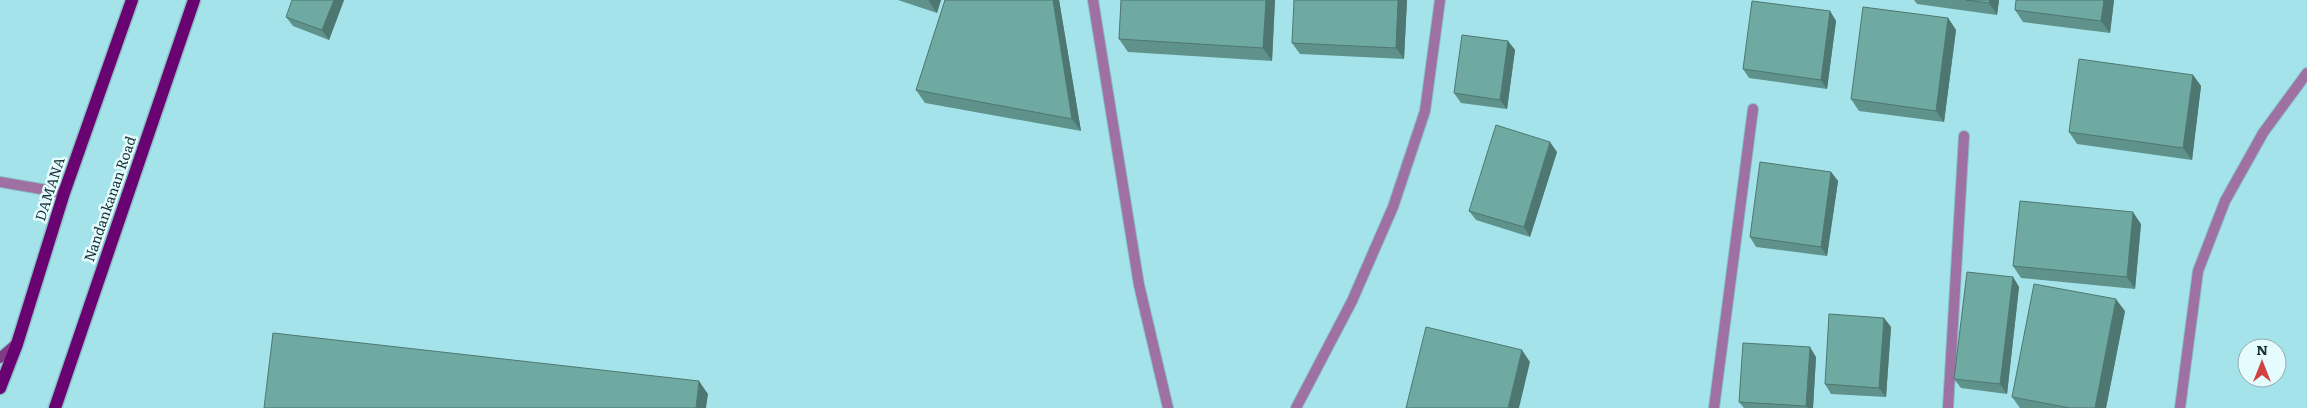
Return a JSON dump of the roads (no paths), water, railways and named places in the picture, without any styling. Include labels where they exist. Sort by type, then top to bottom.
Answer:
[{"type":"main road","name":"DAMANA","points":[[0,388],[17,344],[64,193],[132,0]]},
{"type":"main road","name":"Nandankanan Road","points":[[55,408],[194,0]]},
{"type":"main road","points":[[0,358],[17,344]]},
{"type":"street","points":[[1093,0],[1139,286],[1168,408]]},
{"type":"street","points":[[1296,408],[1352,301],[1393,207],[1425,111],[1440,0]]},
{"type":"street","points":[[2180,408],[2198,271],[2225,201],[2263,133],[2307,74]]},
{"type":"street","points":[[1714,408],[1753,109]]},
{"type":"street","points":[[1948,408],[1964,136]]},
{"type":"street","points":[[0,182],[64,193]]}]
